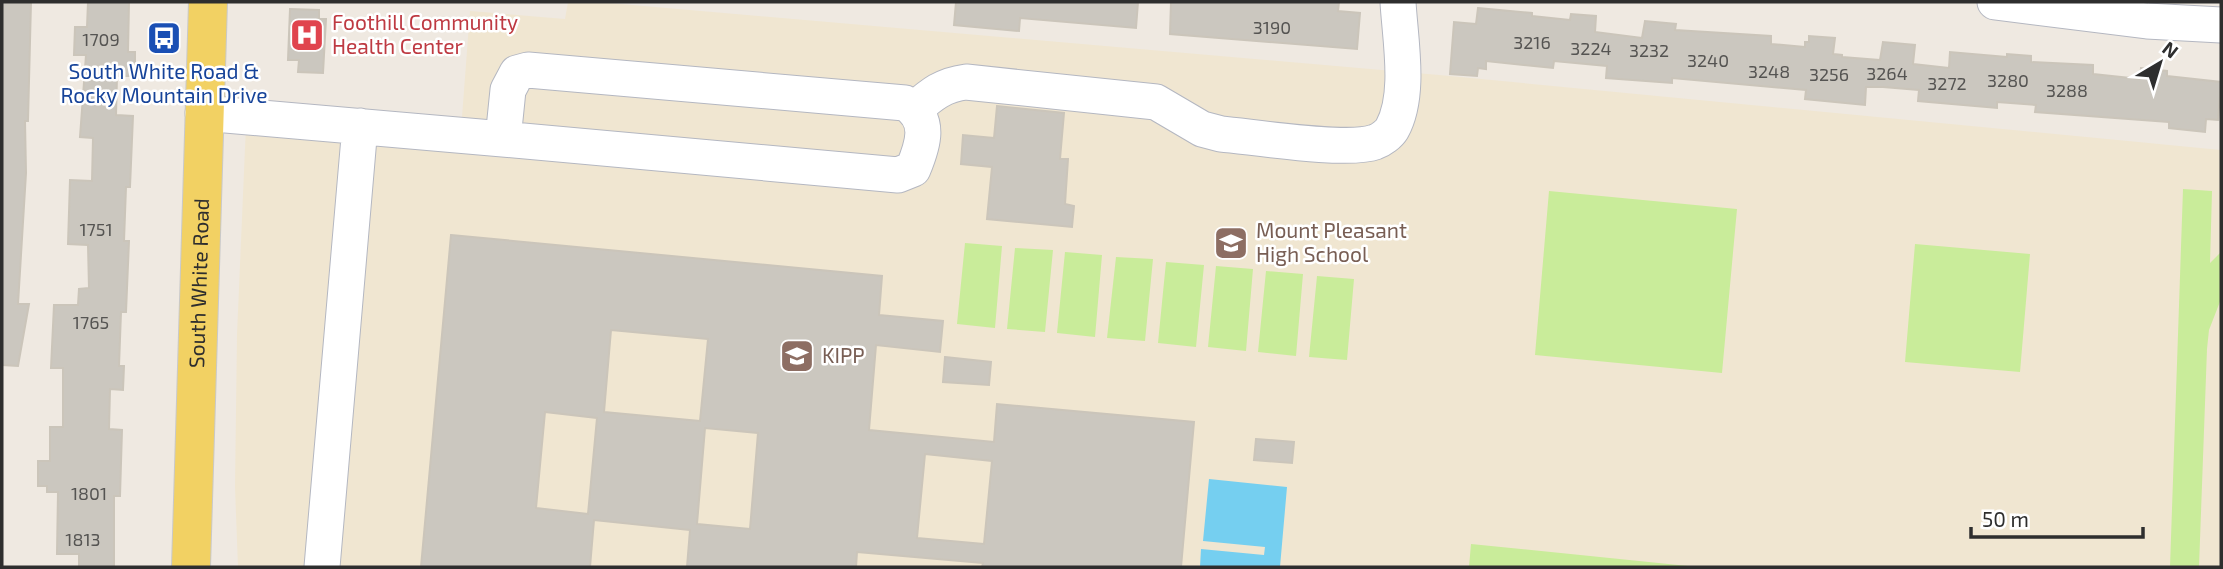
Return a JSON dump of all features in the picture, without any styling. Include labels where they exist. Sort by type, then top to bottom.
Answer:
[{"type":"main road","name":"South White Road","points":[[191,567],[208,2]]},
{"type":"street","points":[[915,109],[937,90],[966,82],[1156,102],[1202,129],[1220,134],[1350,146],[1376,142],[1390,131],[1399,110],[1403,70],[1398,2]]},
{"type":"street","points":[[1995,2],[2147,21],[2221,25]]},
{"type":"street","points":[[203,113],[898,175],[913,169],[921,149],[923,119],[915,109],[905,103],[528,70],[517,73],[508,90],[503,139]]},
{"type":"street","points":[[322,567],[360,126]]},
{"type":"shaded area","name":"Mount Pleasant High School","points":[[568,2],[598,2],[1439,75],[2221,150],[2221,567],[238,567],[235,487],[237,335],[247,102],[462,117],[470,11],[565,19]]},
{"type":"green space","points":[[2183,189],[2212,191],[2210,263],[2221,252],[2221,299],[2209,330],[2207,349],[2199,567],[2170,567]]},
{"type":"green space","points":[[1549,191],[1737,209],[1722,373],[1535,355]]},
{"type":"green space","points":[[965,243],[1002,246],[995,328],[957,324]]},
{"type":"green space","points":[[1915,244],[2030,254],[2020,372],[1905,362]]},
{"type":"green space","points":[[1015,248],[1053,250],[1045,332],[1007,329]]},
{"type":"green space","points":[[1065,252],[1102,255],[1095,337],[1057,333]]},
{"type":"green space","points":[[1116,257],[1153,259],[1145,341],[1107,338]]},
{"type":"green space","points":[[1166,262],[1204,265],[1196,347],[1158,343]]},
{"type":"green space","points":[[1216,266],[1253,269],[1246,351],[1208,347]]},
{"type":"green space","points":[[1266,271],[1303,274],[1296,356],[1258,352]]},
{"type":"green space","points":[[1317,276],[1354,279],[1347,360],[1309,357]]},
{"type":"green space","points":[[1471,544],[1688,566],[1691,567],[1469,567]]},
{"type":"water","points":[[1209,479],[1287,487],[1280,567],[1200,567],[1201,549],[1264,555],[1265,547],[1203,541]]},
{"type":"building","points":[[2,2],[31,2],[28,121],[25,121],[26,173],[18,304],[29,304],[18,366],[2,365]]},
{"type":"building","points":[[88,2],[129,2],[128,52],[135,52],[135,76],[117,76],[116,115],[133,116],[130,187],[126,187],[124,241],[129,241],[126,312],[121,312],[119,366],[124,366],[123,390],[110,389],[109,429],[122,430],[120,496],[114,496],[114,567],[79,567],[79,554],[57,554],[58,492],[47,492],[47,486],[38,486],[38,461],[50,461],[50,427],[63,427],[63,368],[51,368],[54,305],[78,305],[79,289],[89,288],[88,245],[68,244],[70,180],[92,181],[93,138],[80,137],[86,55],[74,55],[75,27],[87,27]]},
{"type":"building","points":[[956,2],[1138,2],[1136,28],[1020,18],[1019,31],[954,25]]},
{"type":"building","points":[[1171,2],[1339,2],[1338,11],[1360,13],[1357,49],[1170,34]]},
{"type":"building","points":[[1478,8],[1570,20],[1571,14],[1596,16],[1595,32],[1642,38],[1645,21],[1676,24],[1675,30],[1771,36],[1771,44],[1805,47],[1809,36],[1835,38],[1833,54],[1842,57],[1880,60],[1883,42],[1915,45],[1913,64],[1949,68],[1950,52],[2007,57],[2007,54],[2031,56],[2031,62],[2093,65],[2093,74],[2140,79],[2141,68],[2167,71],[2167,76],[2221,82],[2218,120],[2206,119],[2205,132],[2169,128],[2169,122],[2035,112],[2036,105],[1997,102],[1997,108],[1918,101],[1919,90],[1883,87],[1866,87],[1865,105],[1805,99],[1806,90],[1672,78],[1672,83],[1606,78],[1607,66],[1554,61],[1553,68],[1486,61],[1486,69],[1478,68],[1477,76],[1450,74],[1454,22],[1476,24]]},
{"type":"building","name":"Foothill Community Health Center","points":[[290,9],[319,10],[319,19],[326,19],[323,73],[298,72],[299,60],[288,60]]},
{"type":"building","points":[[997,106],[1064,113],[1060,159],[1068,159],[1065,204],[1074,206],[1072,227],[987,219],[992,167],[961,164],[963,135],[994,138]]},
{"type":"building","points":[[451,235],[882,276],[879,315],[943,321],[940,352],[876,345],[869,430],[994,442],[997,404],[1194,422],[1181,567],[982,567],[983,563],[857,552],[856,567],[687,567],[690,530],[594,520],[590,567],[421,567]],"holes":[[[611,330],[708,339],[700,421],[604,412]],[[545,412],[597,418],[588,514],[536,508]],[[705,428],[758,433],[750,529],[697,524]],[[925,454],[992,461],[984,544],[917,538]]]},
{"type":"building","points":[[945,357],[991,362],[989,385],[943,382]]},
{"type":"building","points":[[1256,439],[1294,442],[1292,463],[1254,460]]},
{"type":"place","name":"Foothill Community Health Center","points":[[307,35]]},
{"type":"place","name":"South White Road & Rocky Mountain Drive","points":[[164,38]]},
{"type":"place","name":"Mount Pleasant High School","points":[[1231,243]]},
{"type":"place","name":"KIPP","points":[[797,356]]}]
